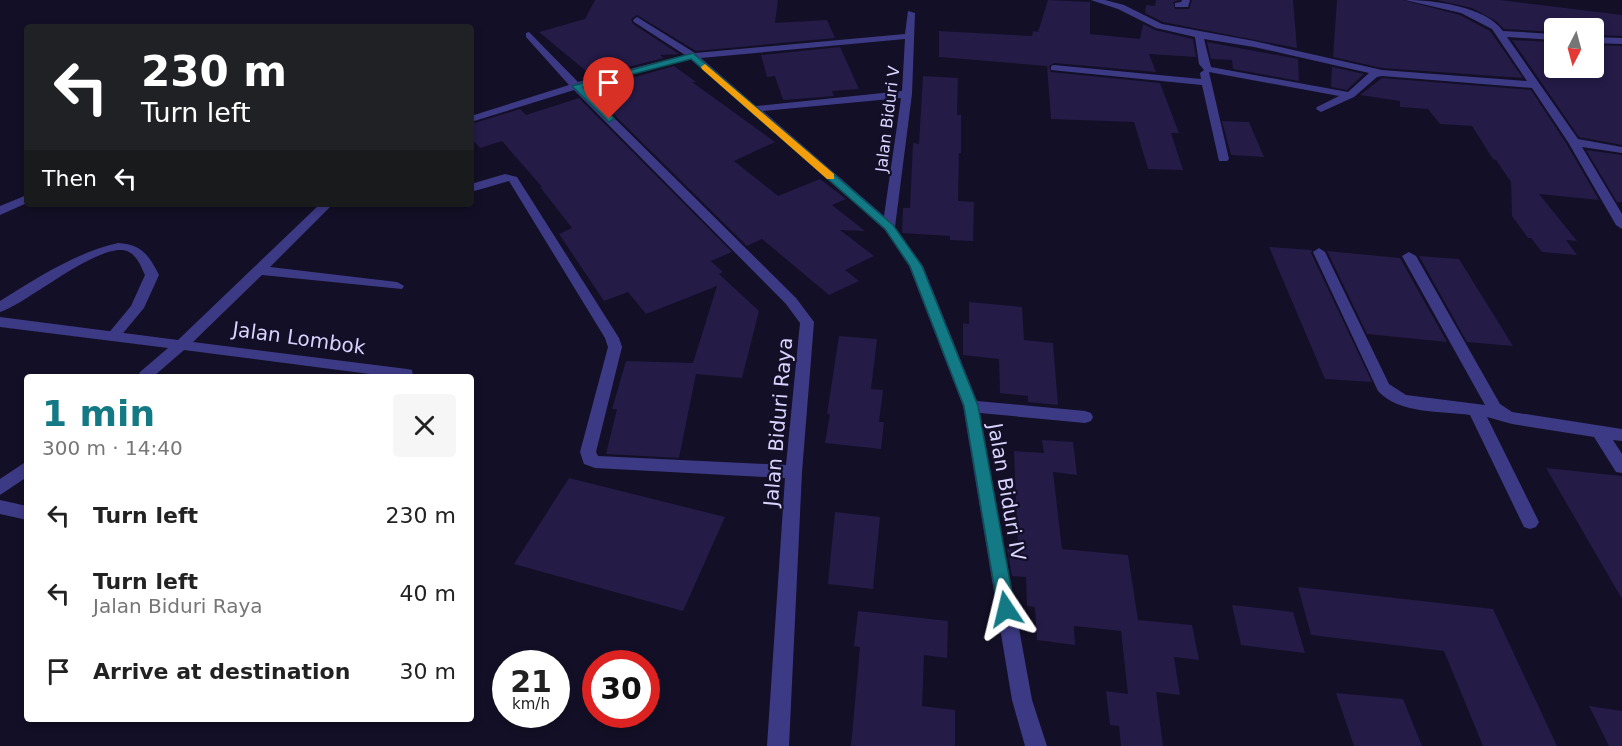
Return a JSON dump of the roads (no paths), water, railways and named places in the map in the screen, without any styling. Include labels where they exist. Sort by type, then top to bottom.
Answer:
[{"type":"street","points":[[1095,0],[1121,7],[1159,26],[1254,44],[1382,73],[1536,85]]},
{"type":"street","points":[[1409,0],[1449,6],[1476,14],[1495,27],[1574,142],[1622,225]]},
{"type":"street","name":"Jalan Biduri V","points":[[889,227],[907,94],[911,13]]},
{"type":"street","name":"Jalan Biduri IV","points":[[637,20],[693,56],[889,227],[916,266],[971,406],[1022,700],[1036,746]]},
{"type":"street","name":"Jalan Biduri Raya","points":[[529,34],[576,86],[791,301],[807,322],[794,472],[778,746]]},
{"type":"street","points":[[1501,34],[1544,36]]},
{"type":"street","points":[[1199,35],[1206,82],[1223,159]]},
{"type":"street","points":[[474,118],[576,86],[693,56],[910,36]]},
{"type":"street","points":[[1604,40],[1622,41]]},
{"type":"street","points":[[1205,67],[1222,74],[1350,95]]},
{"type":"street","points":[[1054,68],[1206,82]]},
{"type":"street","points":[[1321,109],[1350,95],[1374,74],[1382,73]]},
{"type":"street","points":[[753,109],[907,94]]},
{"type":"street","points":[[1574,142],[1622,150]]},
{"type":"street","points":[[474,187],[505,177],[513,179],[612,338],[615,347],[588,452],[590,459],[594,462],[794,472]]},
{"type":"street","points":[[0,211],[24,200]]},
{"type":"street","points":[[147,374],[184,344],[323,207]]},
{"type":"street","points":[[0,307],[96,252],[113,247],[130,247],[145,260],[152,275],[138,308],[114,335]]},
{"type":"street","points":[[1319,252],[1383,387],[1396,399],[1499,413],[1512,418],[1622,435]]},
{"type":"street","points":[[1408,256],[1464,358],[1499,413]]},
{"type":"street","points":[[257,270],[398,286]]},
{"type":"street","name":"Jalan Lombok","points":[[0,321],[407,374]]},
{"type":"street","points":[[971,406],[1085,417]]},
{"type":"street","points":[[1476,411],[1530,522]]},
{"type":"street","points":[[1599,432],[1622,466]]},
{"type":"street","points":[[0,488],[24,470]]},
{"type":"street","points":[[0,507],[24,512]]}]
